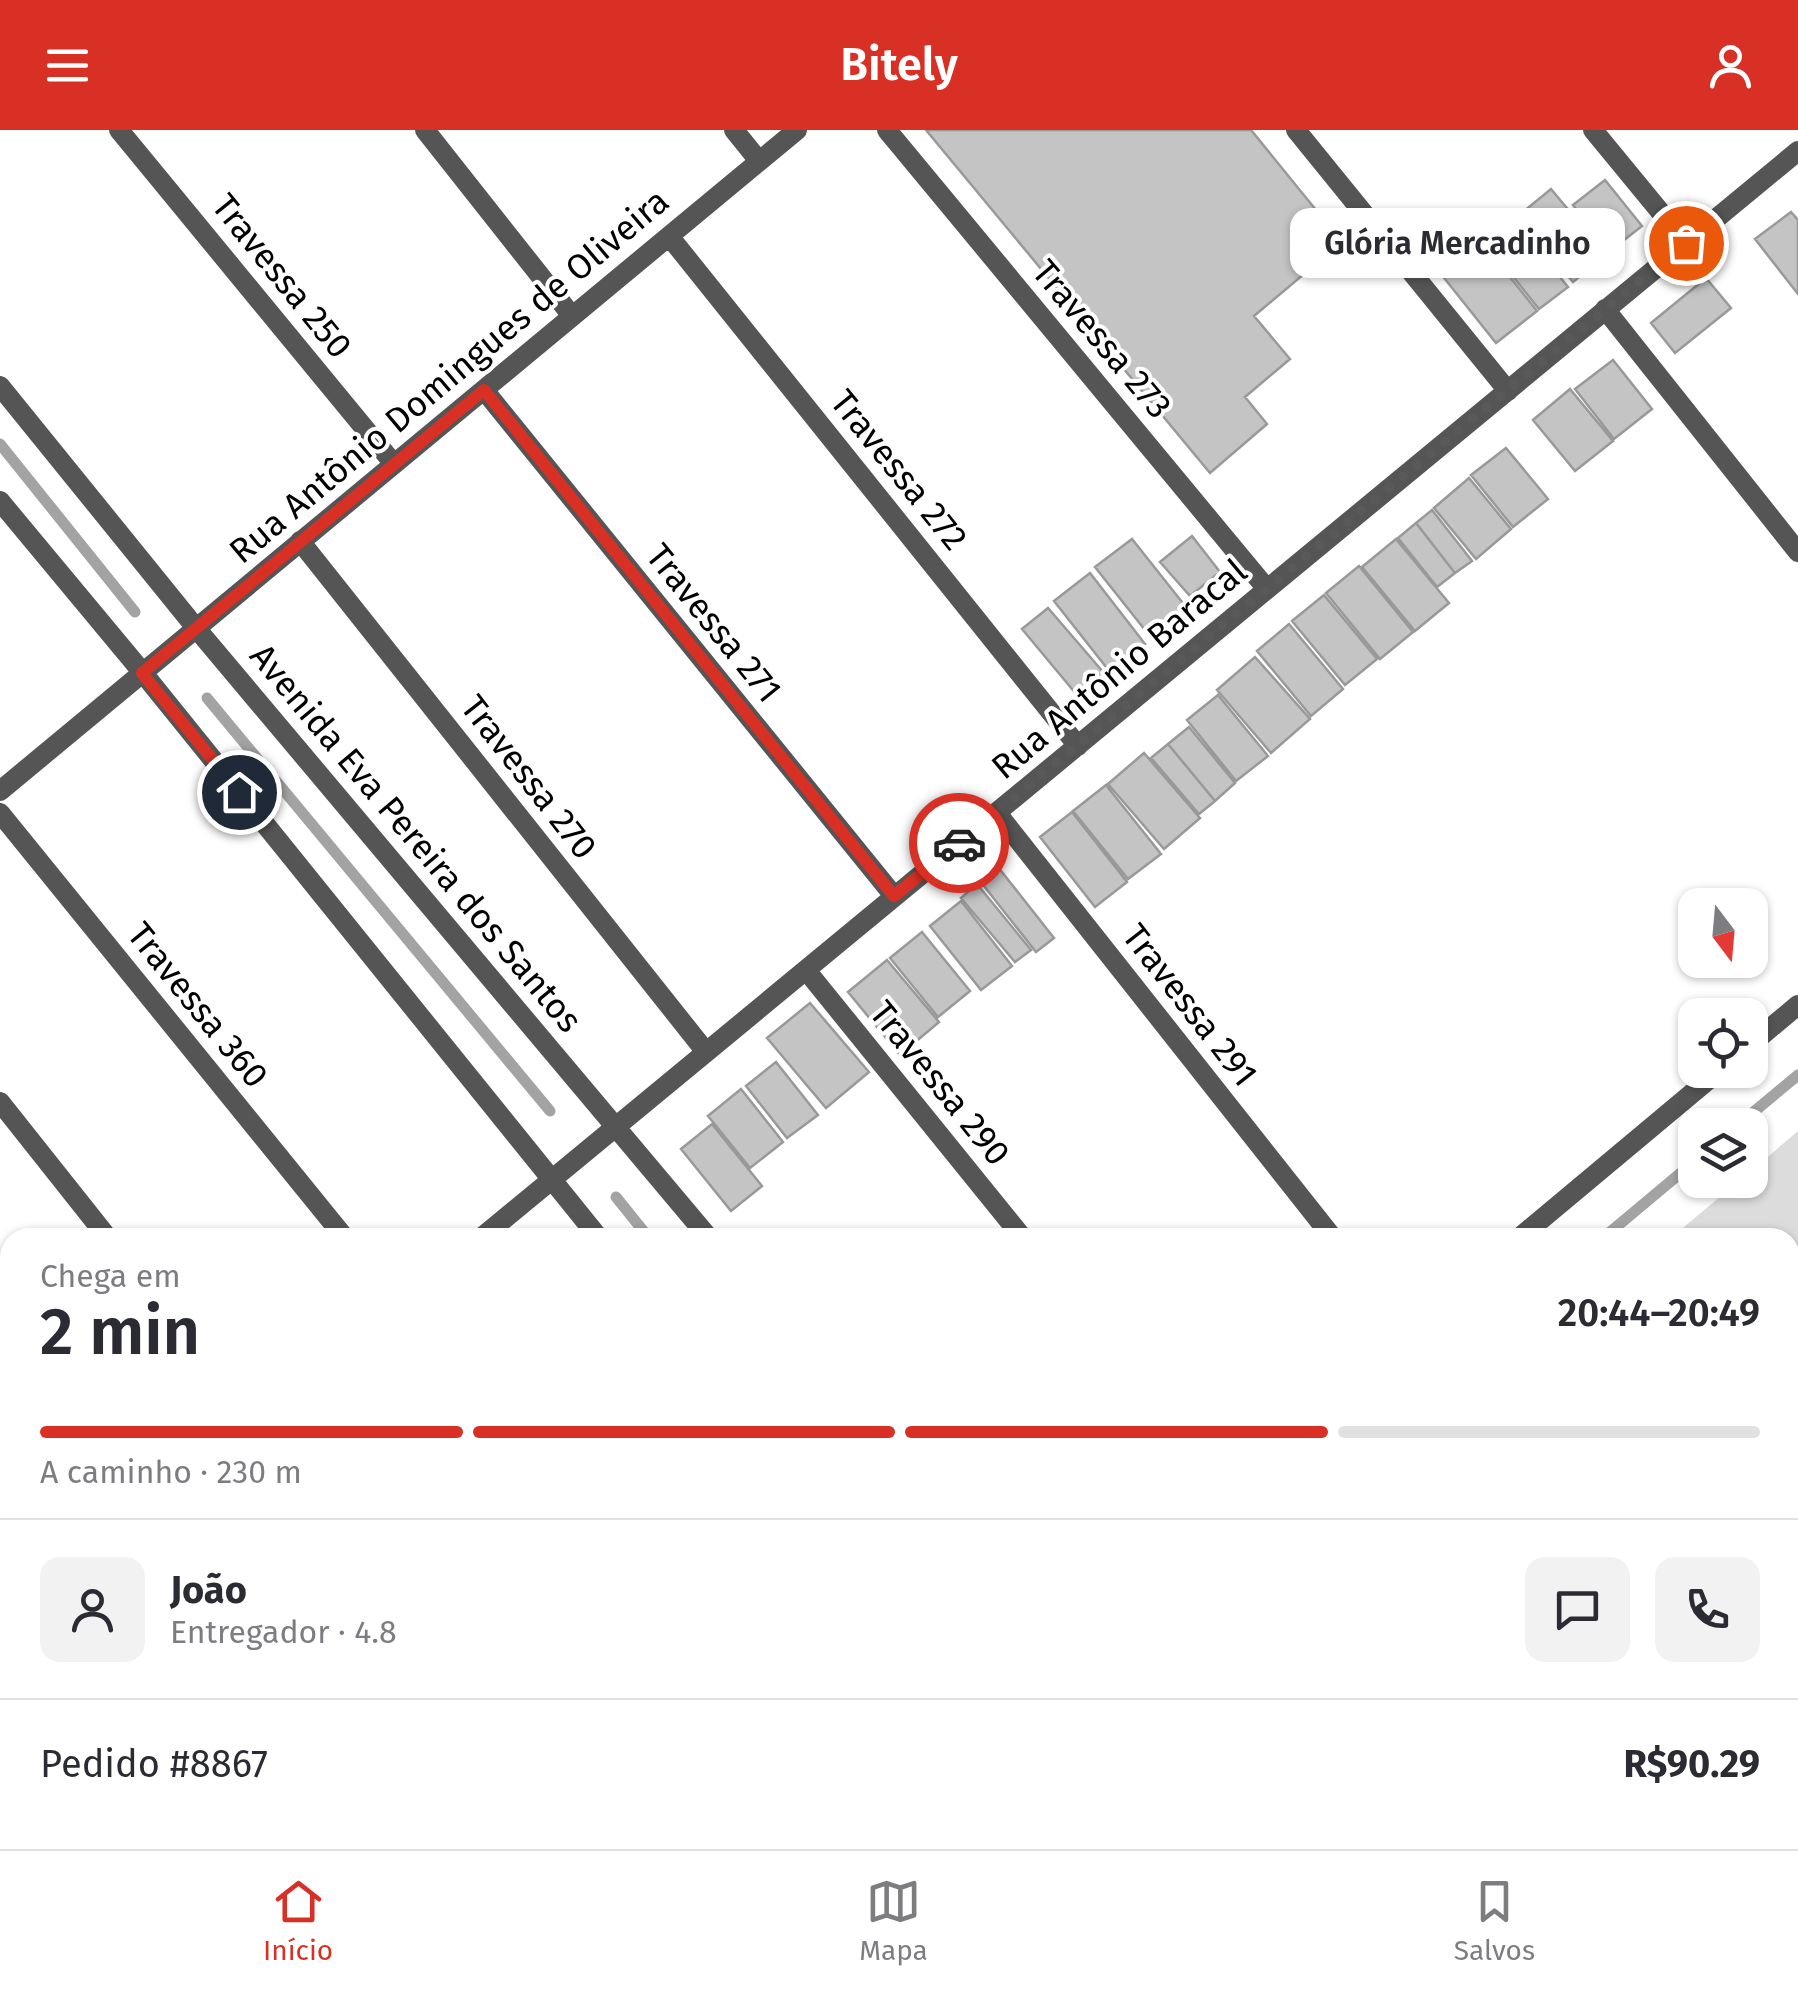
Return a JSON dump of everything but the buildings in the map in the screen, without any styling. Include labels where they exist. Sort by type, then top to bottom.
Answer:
[{"type":"street","name":"Travessa 250","points":[[119,130],[394,464]]},
{"type":"street","points":[[425,130],[572,316]]},
{"type":"street","points":[[734,130],[759,161]]},
{"type":"street","name":"Rua Antônio Domingues de Oliveira","points":[[0,790],[796,130]]},
{"type":"street","name":"Travessa 273","points":[[887,130],[1267,589]]},
{"type":"street","points":[[1296,130],[1508,390]]},
{"type":"street","points":[[1593,130],[1686,243]]},
{"type":"street","name":"Rua Antônio Baracal","points":[[494,1228],[1686,243],[1794,163]]},
{"type":"street","name":"Travessa 272","points":[[669,236],[1078,746]]},
{"type":"street","points":[[1605,310],[1798,552]]},
{"type":"street","name":"Avenida Eva Pereira dos Santos","points":[[0,386],[196,628],[700,1228]]},
{"type":"street","name":"Travessa 271","points":[[484,390],[894,896]]},
{"type":"street","points":[[0,501],[592,1228]]},
{"type":"street","name":"Travessa 270","points":[[300,541],[706,1052]]},
{"type":"street","name":"Travessa 291","points":[[997,812],[1325,1228]]},
{"type":"street","name":"Travessa 360","points":[[0,814],[337,1228]]},
{"type":"street","name":"Travessa 290","points":[[806,970],[1015,1228]]},
{"type":"street","points":[[1768,1030],[1798,1005]]},
{"type":"street","points":[[1531,1228],[1698,1088]]},
{"type":"street","points":[[0,1102],[100,1228]]},
{"type":"shaded area","points":[[1798,1131],[1798,1228],[1683,1228],[1719,1198],[1768,1198],[1768,1157]]},
{"type":"waterway","points":[[0,444],[135,612]]},
{"type":"waterway","points":[[207,698],[550,1111]]},
{"type":"waterway","points":[[1758,1108],[1798,1075]]},
{"type":"waterway","points":[[1615,1228],[1678,1175]]},
{"type":"waterway","points":[[616,1197],[641,1228]]},
{"type":"way so far","points":[[959,843],[1686,243]]},
{"type":"place","name":"Glória Mercadinho","points":[[1686,243]]},
{"type":"route","points":[[239,792],[142,673],[484,390],[894,896],[959,843]]}]
